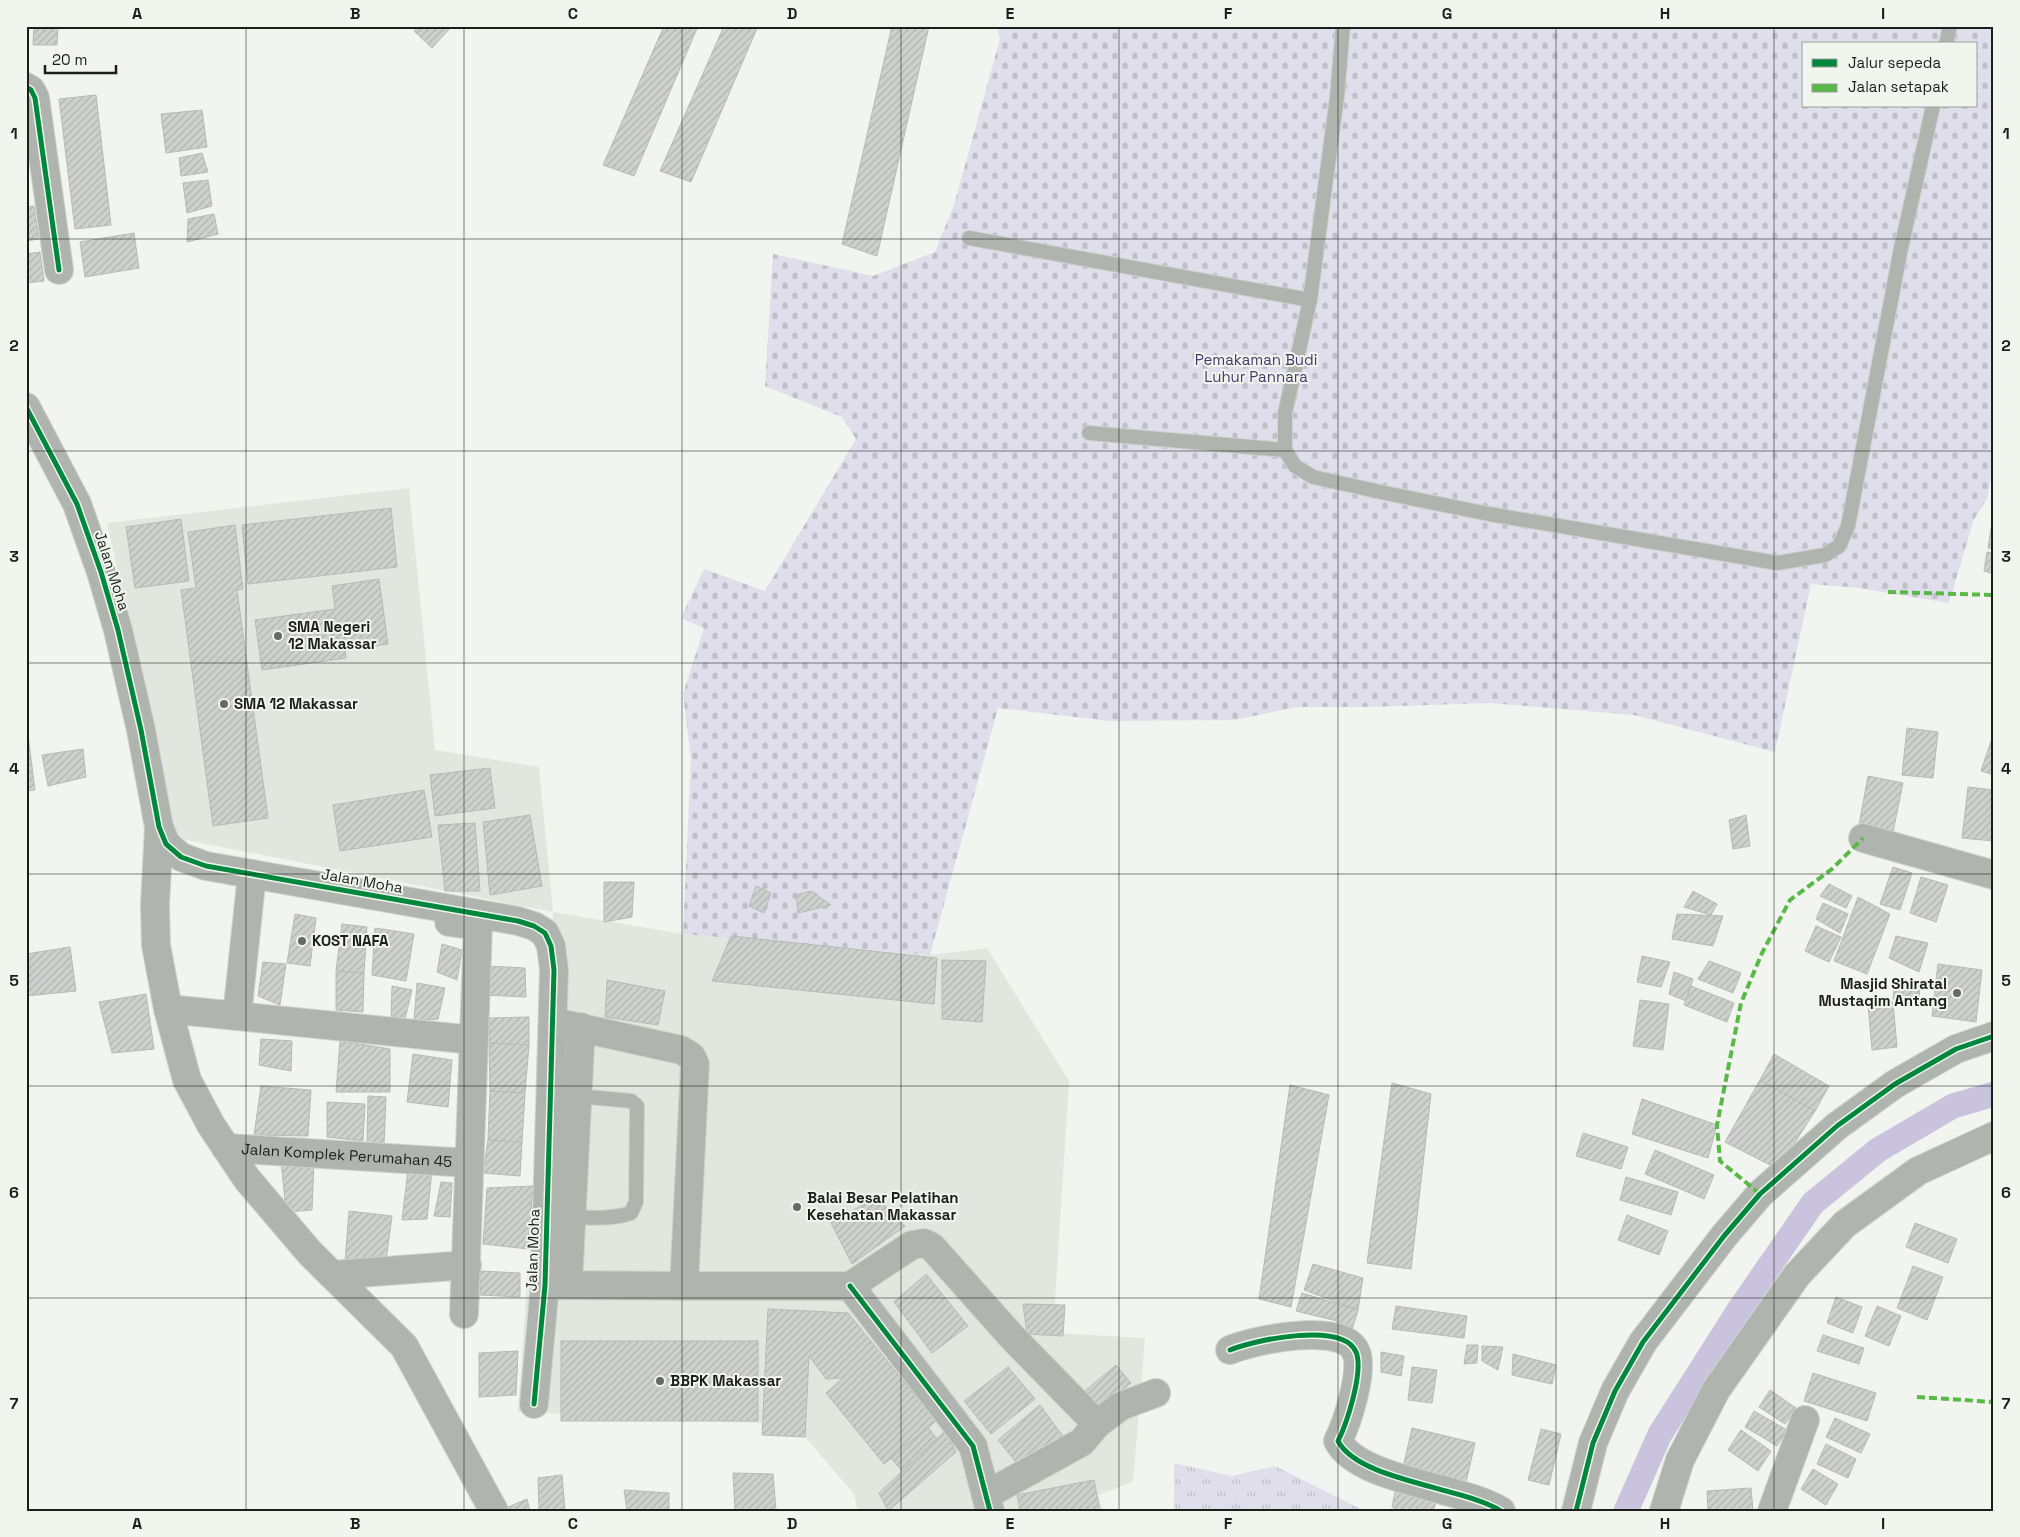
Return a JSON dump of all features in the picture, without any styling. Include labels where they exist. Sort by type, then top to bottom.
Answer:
[{"type":"street","points":[[26,87],[32,90],[35,98],[59,270]]},
{"type":"street","name":"Jalan Moha","points":[[26,407],[76,504],[101,572],[118,630],[137,712],[159,827],[166,844],[181,857],[206,866],[518,921],[534,926],[545,933],[551,946],[554,970],[556,1285],[534,1404]]},
{"type":"street","points":[[159,827],[155,905],[156,946],[168,1010],[187,1080],[211,1125],[247,1179],[310,1253],[404,1346],[494,1511]]},
{"type":"street","points":[[1863,838],[1994,875]]},
{"type":"street","points":[[237,1016],[255,875]]},
{"type":"street","name":"Jalan Komplek Perumahan 45","points":[[255,875],[272,893],[478,926],[464,1314]]},
{"type":"street","points":[[168,1010],[474,1040]]},
{"type":"street","points":[[554,1022],[681,1050],[691,1056],[695,1064],[684,1286]]},
{"type":"street","points":[[581,1027],[572,1217],[556,1285],[850,1286],[912,1245],[924,1243],[932,1247],[1012,1336],[1097,1424]]},
{"type":"street","points":[[1576,1511],[1593,1443],[1615,1391],[1643,1342],[1724,1236],[1760,1194],[1837,1126],[1895,1084],[1992,1030]]},
{"type":"street","points":[[1664,1511],[1680,1460],[1716,1390],[1797,1275],[1845,1224],[1918,1171],[1994,1136]]},
{"type":"street","name":"Jalan Komplek Perumahan 45","points":[[226,1148],[469,1162]]},
{"type":"street","points":[[332,1275],[467,1265]]},
{"type":"street","points":[[850,1286],[973,1446],[988,1503],[1082,1442],[1097,1424],[1121,1406],[1156,1394]]},
{"type":"street","points":[[1230,1350],[1268,1338],[1297,1335],[1333,1338],[1348,1342],[1356,1352],[1358,1380],[1338,1441],[1343,1449],[1354,1459],[1396,1476],[1484,1503],[1500,1511]]},
{"type":"street","points":[[1772,1511],[1805,1420]]},
{"type":"lane","points":[[1342,26],[1337,97],[1310,300],[1285,413],[1285,450],[1295,466],[1313,477],[1453,507],[1777,562],[1825,555],[1839,546],[1848,526],[1899,258],[1933,108]]},
{"type":"lane","points":[[1946,42],[1950,26]]},
{"type":"lane","points":[[969,238],[1310,300]]},
{"type":"lane","points":[[1089,433],[1285,450]]},
{"type":"lane","points":[[572,1217],[601,1218],[622,1216],[631,1213],[636,1202],[637,1106],[631,1101],[578,1096]]},
{"type":"shaded area","name":"SMA Negeri 12 Makassar","points":[[409,488],[435,750],[539,767],[553,912],[176,838],[107,523]]},
{"type":"shaded area","name":"Balai Besar Pelatihan Kesehatan Makassar","points":[[553,912],[683,934],[930,955],[987,948],[1069,1081],[1053,1333],[1145,1338],[1133,1482],[1098,1495],[1103,1511],[858,1511],[854,1494],[795,1425],[518,1412]]},
{"type":"green space","name":"Pemakaman Budi Luhur Pannara","points":[[997,26],[1994,26],[1994,463],[1987,499],[1974,519],[1949,603],[1859,588],[1811,584],[1775,752],[1634,715],[1490,703],[1297,707],[1234,720],[1109,721],[998,708],[930,955],[683,934],[691,759],[683,694],[704,628],[681,618],[704,569],[765,591],[856,439],[842,417],[765,386],[773,254],[873,276],[935,252],[954,205],[1000,39]]},
{"type":"green space","points":[[1174,1463],[1232,1476],[1275,1466],[1359,1508],[1358,1511],[1174,1511]]},
{"type":"building","points":[[34,26],[58,26],[57,45],[33,45]]},
{"type":"building","points":[[419,26],[452,26],[432,48],[414,31]]},
{"type":"building","points":[[664,26],[698,26],[634,176],[603,165]]},
{"type":"building","points":[[724,26],[758,26],[691,182],[660,171]]},
{"type":"building","points":[[892,26],[929,26],[877,256],[842,244]]},
{"type":"building","points":[[96,95],[111,225],[75,229],[59,99]]},
{"type":"building","points":[[202,110],[207,147],[166,153],[161,114]]},
{"type":"building","points":[[202,153],[208,172],[181,176],[179,158]]},
{"type":"building","points":[[208,180],[212,206],[187,213],[183,183]]},
{"type":"building","points":[[34,206],[39,239],[26,241],[26,207]]},
{"type":"building","points":[[214,214],[218,234],[187,242],[188,219]]},
{"type":"building","points":[[134,233],[139,268],[85,277],[80,242]]},
{"type":"building","points":[[40,252],[44,281],[26,283],[26,254]]},
{"type":"building","points":[[391,508],[397,567],[248,584],[242,525]]},
{"type":"building","points":[[181,519],[189,581],[135,588],[126,527]]},
{"type":"building","points":[[1992,522],[1994,522],[1994,549],[1988,548]]},
{"type":"building","name":"SMA 12 Makassar","points":[[235,525],[243,589],[237,590],[268,818],[213,826],[181,590],[196,588],[188,532]]},
{"type":"building","points":[[1987,552],[1994,553],[1994,574],[1984,571]]},
{"type":"building","name":"SMA 12 Makassar","points":[[379,579],[388,644],[345,650],[346,658],[262,670],[255,620],[335,609],[332,586]]},
{"type":"building","points":[[1907,728],[1938,732],[1933,778],[1902,775]]},
{"type":"building","points":[[1994,732],[1994,775],[1981,771]]},
{"type":"building","points":[[28,735],[35,790],[26,791],[26,736]]},
{"type":"building","points":[[83,749],[86,777],[48,786],[42,755]]},
{"type":"building","points":[[490,768],[495,808],[435,816],[430,775]]},
{"type":"building","points":[[1868,776],[1903,783],[1893,832],[1859,825]]},
{"type":"building","points":[[1968,787],[1994,790],[1993,841],[1962,838]]},
{"type":"building","points":[[424,790],[432,837],[340,851],[333,805]]},
{"type":"building","points":[[530,815],[542,886],[490,895],[483,822]]},
{"type":"building","points":[[1746,815],[1750,846],[1733,849],[1729,820]]},
{"type":"building","points":[[475,823],[480,891],[445,891],[438,825]]},
{"type":"building","points":[[1893,867],[1912,873],[1900,910],[1880,904]]},
{"type":"building","points":[[1921,877],[1948,885],[1936,922],[1910,913]]},
{"type":"building","points":[[604,882],[634,882],[632,917],[604,922]]},
{"type":"building","points":[[1829,884],[1852,896],[1846,908],[1820,896]]},
{"type":"building","points":[[756,886],[771,893],[764,913],[749,906]]},
{"type":"building","points":[[811,891],[831,905],[798,913],[796,895]]},
{"type":"building","points":[[1693,891],[1717,904],[1711,915],[1684,907]]},
{"type":"building","points":[[1858,897],[1890,914],[1867,974],[1834,961]]},
{"type":"building","points":[[1823,903],[1848,914],[1840,933],[1816,919]]},
{"type":"building","name":"KOST NAFA","points":[[295,914],[316,918],[310,966],[287,963]]},
{"type":"building","points":[[1677,914],[1723,916],[1713,946],[1672,939]]},
{"type":"building","points":[[342,924],[367,927],[364,973],[336,971]]},
{"type":"building","points":[[1816,926],[1841,937],[1829,962],[1805,951]]},
{"type":"building","points":[[375,928],[414,934],[406,981],[372,975]]},
{"type":"building","points":[[731,936],[937,958],[934,1004],[712,981]]},
{"type":"building","points":[[1896,936],[1928,943],[1919,972],[1889,958]]},
{"type":"building","points":[[442,944],[462,950],[457,980],[437,972]]},
{"type":"building","points":[[70,947],[76,991],[26,996],[26,954]]},
{"type":"building","points":[[1642,956],[1670,962],[1661,987],[1637,982]]},
{"type":"building","points":[[942,960],[986,961],[982,1022],[942,1019]]},
{"type":"building","points":[[1709,961],[1741,973],[1733,993],[1698,979]]},
{"type":"building","points":[[263,962],[286,964],[280,1005],[258,996]]},
{"type":"building","name":"Masjid Shiratal Mustaqim Antang","points":[[1938,964],[1982,970],[1976,1022],[1932,1016]]},
{"type":"building","points":[[488,966],[525,968],[526,997],[484,995]]},
{"type":"building","points":[[336,971],[364,973],[363,1012],[336,1010]]},
{"type":"building","points":[[1674,972],[1693,979],[1686,1001],[1669,994]]},
{"type":"building","points":[[1895,979],[1920,981],[1919,1001],[1893,999]]},
{"type":"building","points":[[607,980],[665,991],[658,1025],[605,1017]]},
{"type":"building","points":[[417,983],[445,988],[438,1019],[414,1021]]},
{"type":"building","points":[[392,986],[412,990],[405,1019],[391,1020]]},
{"type":"building","points":[[1691,986],[1734,1003],[1727,1022],[1684,1005]]},
{"type":"building","points":[[146,994],[154,1049],[112,1053],[99,1002]]},
{"type":"building","points":[[1640,1000],[1669,1004],[1663,1050],[1633,1046]]},
{"type":"building","points":[[1893,1002],[1897,1047],[1872,1050],[1868,1005]]},
{"type":"building","points":[[529,1017],[529,1045],[489,1043],[490,1018]]},
{"type":"building","points":[[261,1039],[292,1041],[291,1071],[259,1065]]},
{"type":"building","points":[[340,1041],[390,1049],[390,1092],[336,1092]]},
{"type":"building","points":[[489,1043],[529,1045],[525,1093],[490,1091]]},
{"type":"building","points":[[413,1054],[452,1060],[448,1107],[407,1102]]},
{"type":"building","points":[[1774,1054],[1829,1086],[1815,1111],[1760,1080]]},
{"type":"building","points":[[1760,1080],[1815,1111],[1778,1169],[1725,1142]]},
{"type":"building","points":[[1392,1083],[1431,1094],[1411,1269],[1367,1263]]},
{"type":"building","points":[[1290,1085],[1329,1095],[1291,1307],[1259,1299]]},
{"type":"building","points":[[261,1086],[311,1090],[308,1136],[254,1135]]},
{"type":"building","points":[[490,1091],[525,1093],[522,1142],[488,1140]]},
{"type":"building","points":[[368,1096],[386,1097],[384,1145],[367,1143]]},
{"type":"building","points":[[1642,1099],[1717,1125],[1708,1158],[1632,1134]]},
{"type":"building","points":[[327,1102],[365,1104],[363,1141],[327,1137]]},
{"type":"building","points":[[1583,1133],[1628,1147],[1621,1169],[1576,1156]]},
{"type":"building","points":[[488,1140],[522,1142],[520,1176],[483,1173]]},
{"type":"building","points":[[1655,1150],[1714,1175],[1704,1199],[1645,1174]]},
{"type":"building","points":[[281,1160],[314,1161],[312,1210],[286,1212]]},
{"type":"building","points":[[408,1170],[432,1170],[427,1219],[402,1220]]},
{"type":"building","points":[[1626,1177],[1678,1192],[1671,1215],[1620,1200]]},
{"type":"building","points":[[441,1182],[452,1183],[450,1217],[434,1216]]},
{"type":"building","points":[[533,1186],[528,1249],[483,1244],[487,1188]]},
{"type":"building","points":[[876,1197],[905,1226],[852,1264],[831,1223]]},
{"type":"building","points":[[349,1211],[392,1216],[385,1268],[345,1262]]},
{"type":"building","points":[[1627,1215],[1668,1231],[1659,1255],[1618,1240]]},
{"type":"building","points":[[1915,1223],[1957,1239],[1948,1263],[1906,1247]]},
{"type":"building","points":[[1313,1264],[1363,1278],[1358,1310],[1304,1290]]},
{"type":"building","points":[[1913,1266],[1943,1277],[1927,1320],[1897,1308]]},
{"type":"building","points":[[480,1271],[520,1273],[520,1297],[480,1295]]},
{"type":"building","points":[[926,1274],[968,1326],[932,1353],[894,1302]]},
{"type":"building","points":[[1302,1293],[1358,1310],[1351,1333],[1339,1336],[1337,1321],[1296,1311]]},
{"type":"building","points":[[1836,1297],[1862,1307],[1853,1333],[1827,1323]]},
{"type":"building","points":[[1023,1304],[1065,1305],[1063,1336],[1027,1334]]},
{"type":"building","points":[[1396,1306],[1467,1316],[1464,1338],[1392,1329]]},
{"type":"building","points":[[1877,1306],[1901,1316],[1889,1346],[1865,1336]]},
{"type":"building","points":[[768,1309],[848,1313],[936,1421],[884,1464],[826,1393],[843,1378],[826,1379],[809,1356],[805,1437],[762,1435]]},
{"type":"building","points":[[1823,1335],[1864,1348],[1859,1364],[1817,1351]]},
{"type":"building","name":"BBPK Makassar","points":[[561,1341],[758,1341],[758,1421],[561,1421]]},
{"type":"building","points":[[1467,1345],[1478,1345],[1477,1363],[1464,1364]]},
{"type":"building","points":[[1482,1346],[1503,1347],[1498,1370],[1482,1361]]},
{"type":"building","points":[[518,1351],[516,1395],[479,1397],[479,1353]]},
{"type":"building","points":[[1381,1352],[1404,1356],[1401,1376],[1381,1372]]},
{"type":"building","points":[[1513,1354],[1556,1365],[1552,1384],[1512,1375]]},
{"type":"building","points":[[1116,1365],[1131,1383],[1098,1409],[1085,1391]]},
{"type":"building","points":[[1008,1367],[1035,1399],[991,1434],[964,1401]]},
{"type":"building","points":[[1412,1367],[1437,1370],[1432,1403],[1408,1400]]},
{"type":"building","points":[[1813,1373],[1876,1393],[1867,1421],[1804,1401]]},
{"type":"building","points":[[1770,1390],[1796,1408],[1785,1424],[1759,1407]]},
{"type":"building","points":[[1040,1405],[1063,1436],[1023,1471],[998,1440]]},
{"type":"building","points":[[1754,1411],[1787,1430],[1777,1446],[1745,1427]]},
{"type":"building","points":[[1835,1418],[1870,1434],[1861,1453],[1826,1437]]},
{"type":"building","points":[[928,1427],[937,1439],[902,1471],[891,1458]]},
{"type":"building","points":[[1412,1428],[1475,1443],[1464,1491],[1401,1477]]},
{"type":"building","points":[[1541,1429],[1561,1434],[1549,1485],[1528,1480]]},
{"type":"building","points":[[1741,1430],[1771,1451],[1758,1471],[1728,1450]]},
{"type":"building","points":[[945,1431],[956,1452],[888,1511],[879,1493]]},
{"type":"building","points":[[1826,1444],[1856,1459],[1848,1478],[1817,1464]]},
{"type":"building","points":[[1813,1469],[1838,1484],[1826,1505],[1801,1489]]},
{"type":"building","points":[[733,1473],[773,1474],[776,1511],[735,1511]]},
{"type":"building","points":[[562,1475],[565,1511],[539,1511],[538,1478]]},
{"type":"building","points":[[1094,1480],[1100,1511],[1020,1511],[1017,1495]]},
{"type":"building","points":[[1397,1482],[1438,1497],[1433,1511],[1402,1511],[1392,1507]]},
{"type":"building","points":[[1751,1488],[1753,1511],[1708,1511],[1707,1491]]},
{"type":"building","points":[[624,1490],[669,1493],[669,1511],[627,1511]]},
{"type":"building","points":[[527,1499],[530,1511],[508,1511],[506,1508]]},
{"type":"waterway","points":[[1626,1511],[1660,1434],[1739,1310],[1813,1203],[1878,1150],[1953,1106],[1994,1094]]},
{"type":"marked path","points":[[1888,592],[1994,595]]},
{"type":"marked path","points":[[1760,1194],[1720,1161],[1717,1125],[1741,1003],[1762,953],[1790,900],[1832,869],[1863,838]]},
{"type":"marked path","points":[[1917,1397],[1994,1402]]},
{"type":"cycle path","points":[[26,87],[31,90],[35,98],[59,270]]},
{"type":"cycle path","points":[[26,407],[77,504],[101,572],[118,630],[141,730],[159,827],[166,844],[181,857],[206,866],[518,921],[534,926],[545,933],[551,946],[554,970],[545,1285],[534,1404]]},
{"type":"cycle path","points":[[1576,1511],[1593,1443],[1615,1391],[1643,1342],[1724,1236],[1760,1194],[1837,1126],[1895,1084],[1956,1049],[1994,1036]]},
{"type":"cycle path","points":[[850,1286],[973,1446],[990,1511]]},
{"type":"cycle path","points":[[1230,1350],[1277,1338],[1297,1336],[1317,1335],[1334,1337],[1348,1343],[1356,1352],[1358,1371],[1350,1410],[1338,1441],[1349,1455],[1389,1474],[1484,1503],[1501,1511]]},
{"type":"place","name":"SMA Negeri 12 Makassar","points":[[278,636]]},
{"type":"place","name":"SMA 12 Makassar","points":[[224,704]]},
{"type":"place","name":"KOST NAFA","points":[[302,941]]},
{"type":"place","name":"Masjid Shiratal Mustaqim Antang","points":[[1957,993]]},
{"type":"place","name":"Balai Besar Pelatihan Kesehatan Makassar","points":[[797,1207]]},
{"type":"place","name":"BBPK Makassar","points":[[660,1381]]}]
